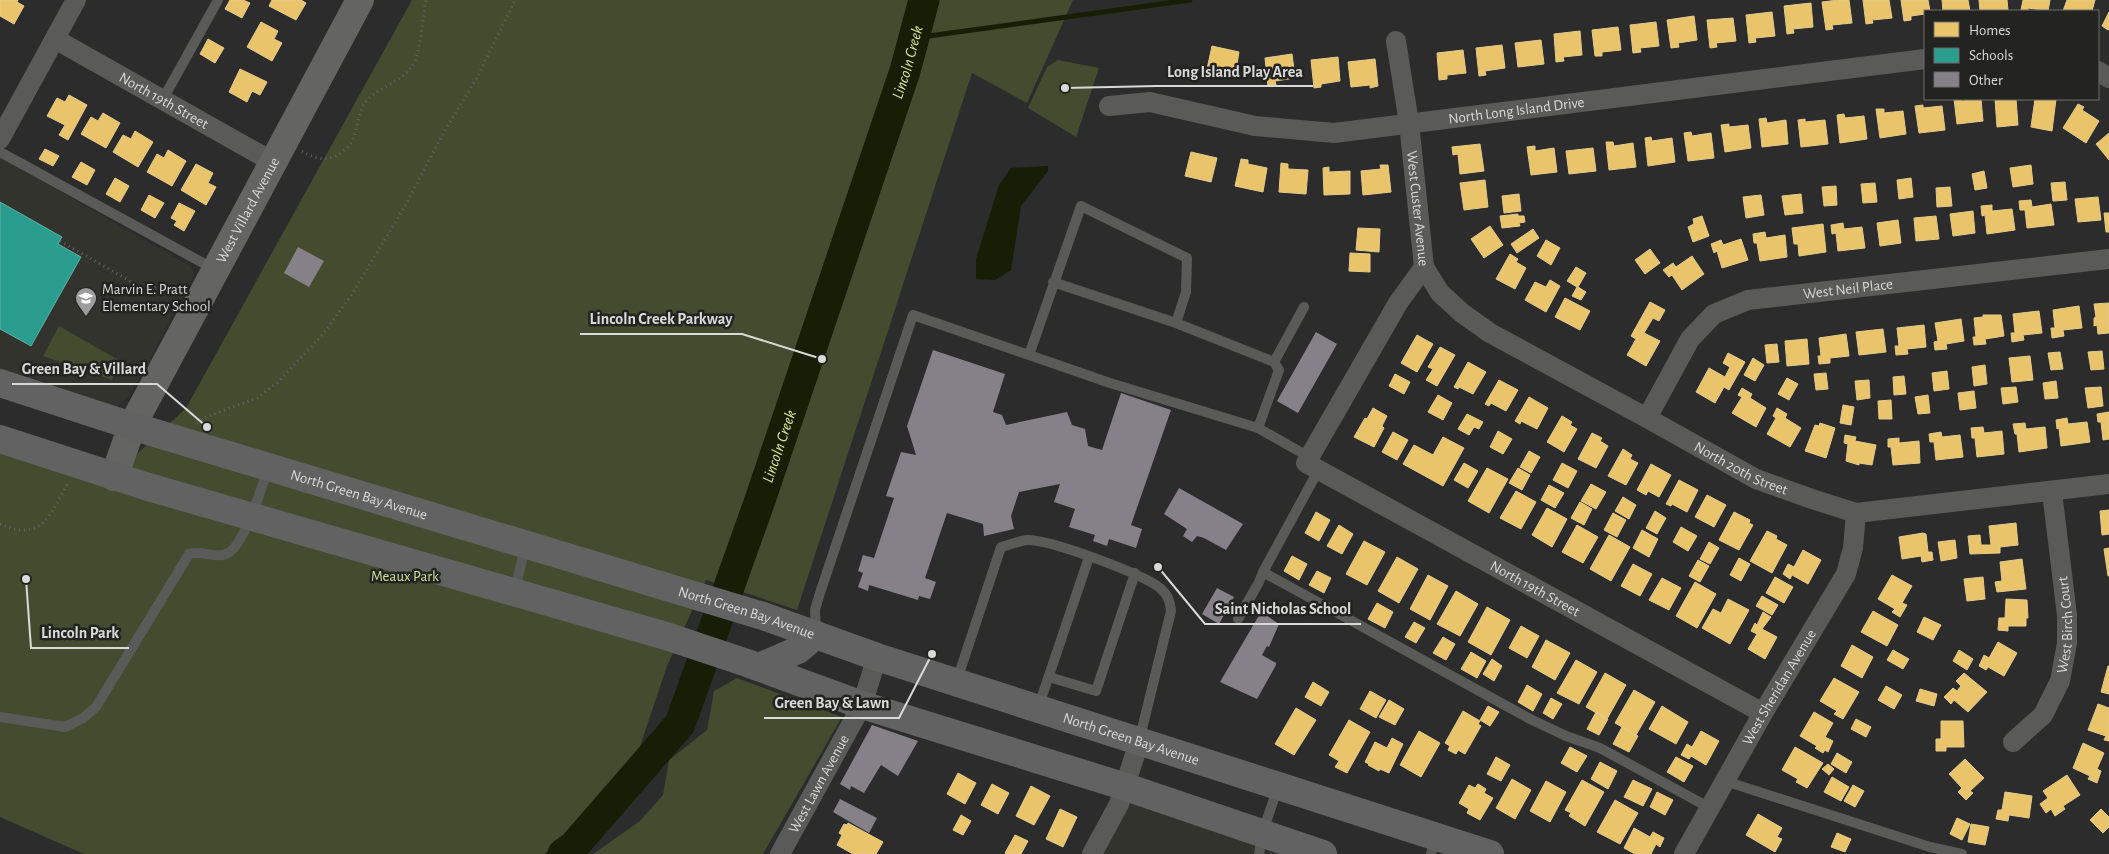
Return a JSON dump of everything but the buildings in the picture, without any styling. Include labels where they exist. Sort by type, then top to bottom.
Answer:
[{"type":"main road","name":"North Green Bay Avenue","points":[[3,386],[763,616],[877,657],[1279,786],[1434,846],[1490,854]]},
{"type":"main road","points":[[0,440],[114,477],[666,636],[753,665],[862,705],[1126,787],[1261,844],[1323,854]]},
{"type":"main road","points":[[753,665],[798,650],[816,635]]},
{"type":"street","points":[[0,139],[76,0]]},
{"type":"street","name":"West Villard Avenue","points":[[114,477],[132,426],[360,0]]},
{"type":"street","name":"North 19th Street","points":[[55,39],[273,162]]},
{"type":"street","name":"West Custer Avenue","points":[[1311,463],[1398,303],[1424,267],[1409,123],[1396,42]]},
{"type":"street","name":"North Long Island Drive","points":[[1109,106],[1150,102],[1255,126],[1334,133],[1924,60]]},
{"type":"street","name":"West Neil Place","points":[[1647,418],[1690,339],[1714,314],[1748,300],[2109,258]]},
{"type":"street","name":"North 20th Street","points":[[1424,267],[1440,293],[1462,313],[1490,333],[1756,479],[1856,513],[2109,484]]},
{"type":"street","name":"North 19th Street","points":[[1311,463],[1763,713]]},
{"type":"street","name":"West Birch Court","points":[[2013,742],[2043,715],[2060,681],[2067,643],[2067,615],[2052,492]]},
{"type":"street","name":"West Sheridan Avenue","points":[[1684,854],[1763,713],[1846,574],[1853,548],[1856,513]]},
{"type":"street","name":"West Lawn Avenue","points":[[780,854],[862,705],[877,657]]},
{"type":"street","points":[[1092,854],[1126,787],[1139,742]]},
{"type":"lane","points":[[163,99],[218,0]]},
{"type":"lane","points":[[0,152],[215,269]]},
{"type":"lane","points":[[1030,355],[1053,282],[1081,206],[1187,258],[1186,292],[1176,323]]},
{"type":"lane","points":[[1053,282],[1176,323],[1274,362],[1279,370],[1258,428]]},
{"type":"lane","points":[[1274,362],[1304,307]]},
{"type":"lane","points":[[816,635],[815,610],[913,315],[1110,383],[1258,428],[1311,463],[1259,582],[1238,620]]},
{"type":"lane","points":[[0,717],[65,727],[84,718],[96,707],[189,554],[197,551],[224,555],[234,551],[251,517],[268,467]]},
{"type":"lane","points":[[956,682],[1001,547],[1028,540],[1089,557],[1135,573],[1160,588],[1169,598],[1171,611],[1139,742]]},
{"type":"lane","points":[[514,593],[526,544]]},
{"type":"lane","points":[[1038,709],[1089,557]]},
{"type":"lane","points":[[1263,572],[1530,719],[1566,736],[1600,748],[1710,808]]},
{"type":"lane","points":[[1049,677],[1096,691],[1135,573]]},
{"type":"lane","points":[[1725,781],[1930,847],[1962,854]]},
{"type":"lane","points":[[1261,844],[1279,786]]},
{"type":"path","points":[[308,154],[319,159],[331,158],[346,150],[350,146],[364,106],[369,99],[413,65],[416,60],[426,0]]},
{"type":"path","points":[[190,427],[206,418],[257,398],[277,382],[323,334],[352,294],[405,206],[444,132],[478,76],[515,0]]},
{"type":"path","points":[[60,241],[149,292],[158,285],[174,290]]},
{"type":"path","points":[[0,524],[18,530],[33,529],[44,524],[68,482]]},
{"type":"shaded area","name":"Marvin E. Pratt Elementary School","points":[[0,157],[190,266],[195,272],[149,362],[129,395],[113,409],[0,374]]},
{"type":"shaded area","points":[[1048,166],[1048,171],[1021,206],[1011,270],[995,280],[976,279],[976,259],[999,185],[1011,168]]},
{"type":"shaded area","points":[[1126,787],[1329,854],[1092,854]]},
{"type":"green space","name":"Meaux Park","points":[[412,0],[1073,0],[1027,103],[972,73],[797,610],[706,580],[667,666],[638,752],[601,808],[544,854],[84,854],[0,817],[0,452],[103,486],[186,408]]},
{"type":"green space","points":[[1058,60],[1099,68],[1076,137],[1028,108],[1047,67]]},
{"type":"green space","points":[[59,326],[122,362],[112,380],[43,356]]},
{"type":"green space","points":[[737,678],[842,717],[763,854],[593,854],[640,821],[663,795],[669,760],[707,730],[714,691]]},
{"type":"waterway","name":"Lincoln Creek","points":[[563,854],[574,846],[680,724],[759,503],[905,71],[924,0]]},
{"type":"waterway","points":[[914,38],[1190,0]]},
{"type":"place","name":"Long Island Play Area","points":[[1065,88]]},
{"type":"place","name":"Marvin E. Pratt Elementary School","points":[[86,317]]},
{"type":"place","name":"Lincoln Creek Parkway","points":[[822,359]]},
{"type":"place","name":"Green Bay & Villard","points":[[207,427]]},
{"type":"place","name":"Saint Nicholas School","points":[[1158,567]]},
{"type":"place","name":"Lincoln Park","points":[[26,579]]},
{"type":"place","name":"Green Bay & Lawn","points":[[932,654]]}]
